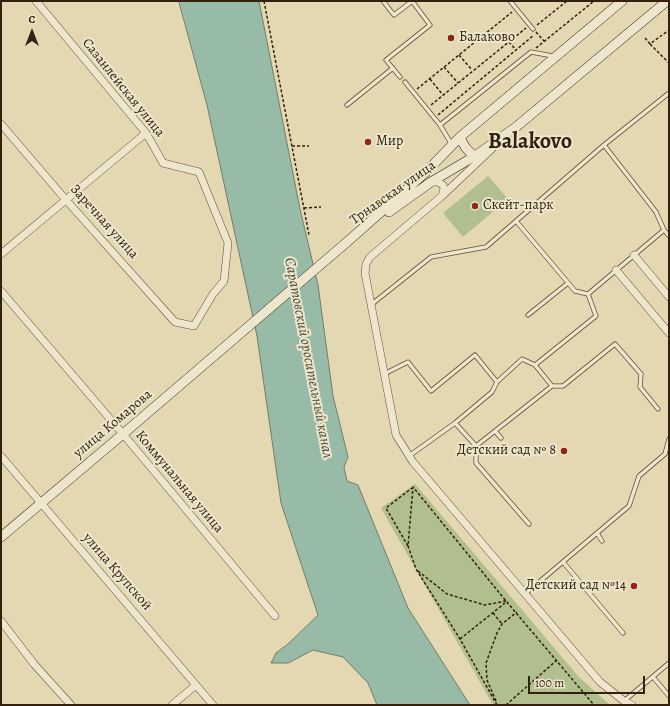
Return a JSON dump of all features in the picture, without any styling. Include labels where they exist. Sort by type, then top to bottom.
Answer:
[{"type":"main road","name":"Трнавская улица","points":[[347,242],[425,173],[460,137],[622,1]]},
{"type":"main road","name":"Трнавская улица","points":[[347,242],[431,182],[475,156],[516,127],[667,1]]},
{"type":"main road","points":[[460,137],[463,145],[475,156]]},
{"type":"main road","name":"улица Комарова","points":[[1,537],[347,242]]},
{"type":"street","name":"Сазанлейская улица","points":[[36,1],[146,133],[163,162],[199,172],[228,244],[224,281],[213,294],[194,326]]},
{"type":"street","name":"Заречная улица","points":[[1,124],[66,200],[175,322],[194,326]]},
{"type":"street","points":[[516,127],[442,196],[370,257],[366,264],[365,273],[396,435],[408,456],[600,682],[624,701],[632,705]]},
{"type":"street","points":[[1,254],[146,133]]},
{"type":"street","points":[[431,182],[438,182],[443,185],[444,189],[442,196]]},
{"type":"street","points":[[634,255],[669,298]]},
{"type":"street","points":[[616,270],[669,333]]},
{"type":"street","name":"Коммунальная улица","points":[[1,291],[275,616]]},
{"type":"street","name":"улица Крупской","points":[[1,456],[213,705]]},
{"type":"street","points":[[1,621],[34,664],[71,705]]},
{"type":"street","points":[[172,705],[196,685]]},
{"type":"lane","points":[[382,1],[394,15],[411,1],[430,25],[386,60],[400,76]]},
{"type":"lane","points":[[510,1],[533,29]]},
{"type":"lane","points":[[440,126],[531,52],[556,57]]},
{"type":"lane","points":[[348,105],[393,68]]},
{"type":"lane","points":[[405,82],[440,126],[452,145]]},
{"type":"lane","points":[[371,305],[431,257],[486,247],[604,145],[669,93]]},
{"type":"lane","points":[[604,145],[656,212],[664,230],[669,236]]},
{"type":"lane","points":[[516,221],[575,291],[588,294]]},
{"type":"lane","points":[[588,294],[664,230]]},
{"type":"lane","points":[[528,315],[568,283]]},
{"type":"lane","points":[[535,366],[596,316],[588,294]]},
{"type":"lane","points":[[476,446],[552,386],[563,386],[615,344],[641,374],[640,387],[658,409]]},
{"type":"lane","points":[[384,374],[408,362],[431,391],[475,355],[497,382]]},
{"type":"lane","points":[[408,456],[455,423],[492,392],[497,382],[522,360],[535,366],[552,386]]},
{"type":"lane","points":[[455,423],[476,446],[476,463],[529,524]]},
{"type":"lane","points":[[495,431],[501,438]]},
{"type":"lane","points":[[525,594],[629,506],[639,476],[665,454],[669,439]]},
{"type":"lane","points":[[597,533],[602,541]]},
{"type":"lane","points":[[563,562],[623,633]]},
{"type":"lane","points":[[624,701],[669,662]]},
{"type":"lane","points":[[653,676],[669,696]]},
{"type":"path","points":[[264,1],[310,235]]},
{"type":"path","points":[[544,41],[533,29],[567,1]]},
{"type":"path","points":[[531,52],[594,1]]},
{"type":"path","points":[[413,92],[516,9]]},
{"type":"path","points":[[426,109],[530,24]]},
{"type":"path","points":[[650,44],[669,30]]},
{"type":"path","points":[[434,118],[536,32]]},
{"type":"path","points":[[645,38],[669,63]]},
{"type":"path","points":[[509,42],[516,50]]},
{"type":"path","points":[[460,55],[473,71]]},
{"type":"path","points":[[444,67],[458,83]]},
{"type":"path","points":[[430,79],[443,95]]},
{"type":"path","points":[[292,146],[309,146]]},
{"type":"path","points":[[304,208],[321,207]]},
{"type":"path","points":[[408,546],[413,487]]},
{"type":"path","points":[[413,487],[386,508],[408,546],[416,569],[460,639],[497,705]]},
{"type":"path","points":[[413,487],[506,601],[517,612],[594,705]]},
{"type":"path","points":[[416,569],[447,594],[485,605],[506,601]]},
{"type":"path","points":[[460,639],[506,601]]},
{"type":"path","points":[[497,705],[487,680],[486,663],[497,633],[502,624],[517,612]]},
{"type":"path","points":[[493,613],[502,624]]},
{"type":"path","points":[[506,705],[557,660]]},
{"type":"shaded area","name":"Скейт-парк","points":[[488,176],[508,199],[463,237],[443,213]]},
{"type":"shaded area","points":[[415,484],[579,677],[610,705],[493,705],[381,508]]},
{"type":"water","name":"Саратовский оросительный канал","points":[[179,1],[259,1],[300,209],[318,285],[333,396],[348,457],[344,467],[347,481],[358,485],[408,608],[470,705],[377,705],[368,683],[343,657],[313,650],[288,663],[271,663],[276,653],[288,644],[318,615],[281,503],[257,336],[207,105]]},
{"type":"place","name":"Балаково","points":[[451,38]]},
{"type":"place","name":"Мир","points":[[368,142]]},
{"type":"place","name":"Скейт-парк","points":[[475,206]]},
{"type":"place","name":"Детский сад № 8","points":[[564,451]]},
{"type":"place","name":"Детский сад №14","points":[[634,586]]},
{"type":"district","name":"Balakovo","points":[[530,143]]}]
